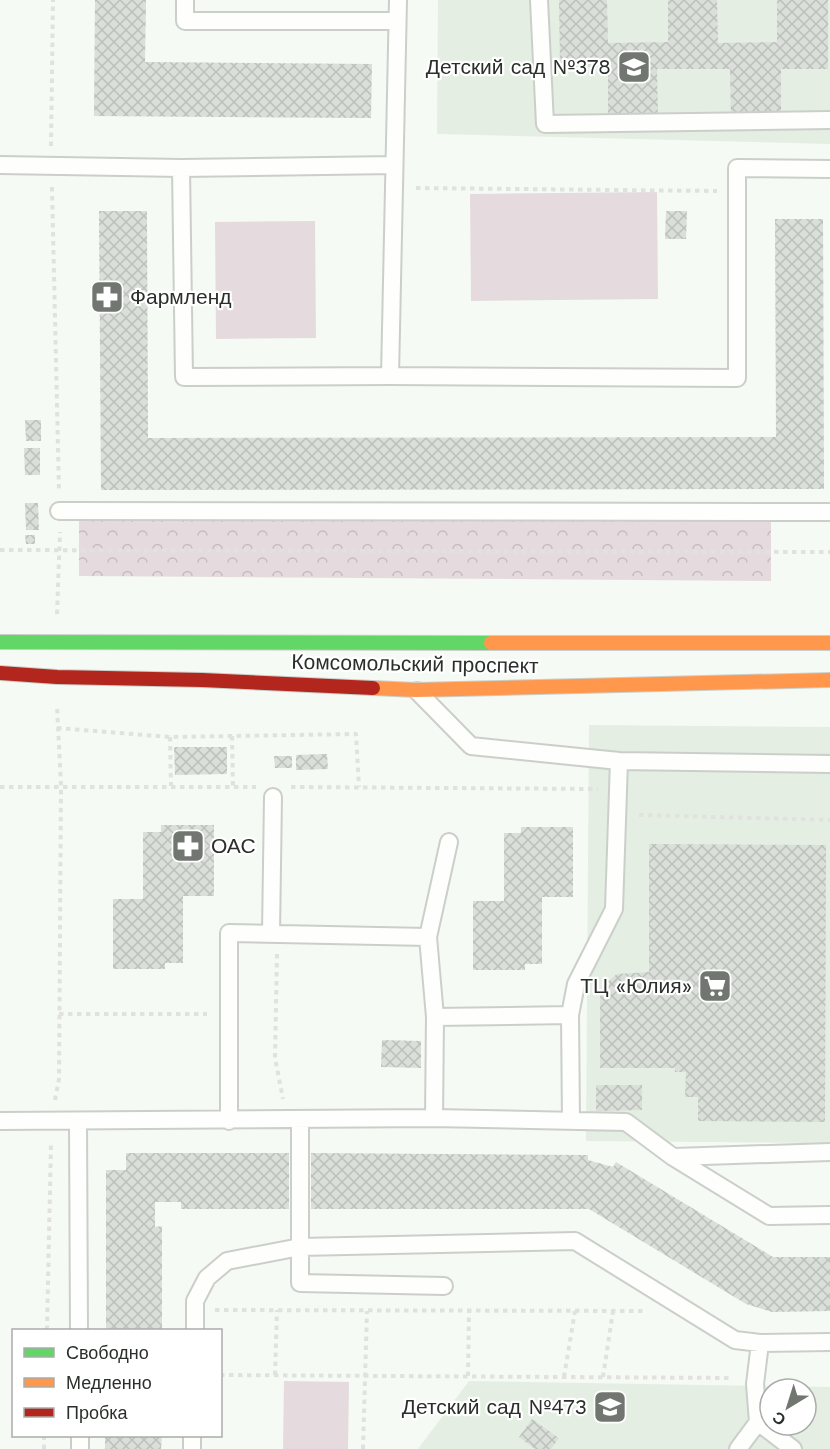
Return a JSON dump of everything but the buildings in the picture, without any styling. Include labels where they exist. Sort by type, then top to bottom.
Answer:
[{"type":"main road","name":"Комсомольский проспект","points":[[0,642],[830,643]]},
{"type":"main road","name":"Комсомольский проспект","points":[[0,673],[416,690],[830,680]]},
{"type":"lane","points":[[185,0],[185,21],[397,21]]},
{"type":"lane","points":[[390,376],[398,0]]},
{"type":"lane","points":[[539,0],[545,124],[830,120]]},
{"type":"lane","points":[[0,165],[181,168],[394,165]]},
{"type":"lane","points":[[181,168],[184,377],[737,378],[737,168],[830,169]]},
{"type":"lane","points":[[59,511],[830,512]]},
{"type":"lane","points":[[416,690],[471,746],[619,761],[830,764]]},
{"type":"lane","points":[[571,1120],[570,1015],[576,984],[614,909],[619,761]]},
{"type":"lane","points":[[270,792],[274,933]]},
{"type":"lane","points":[[434,1118],[435,1017],[428,937],[449,842]]},
{"type":"lane","points":[[229,1120],[229,933],[428,937]]},
{"type":"lane","points":[[435,1017],[570,1015]]},
{"type":"lane","points":[[0,1121],[434,1118],[626,1122],[674,1157],[769,1216],[830,1215]]},
{"type":"lane","points":[[294,1120],[300,1283],[444,1286]]},
{"type":"lane","points":[[78,1121],[79,1329]]},
{"type":"lane","points":[[674,1157],[830,1152]]},
{"type":"lane","points":[[195,1329],[195,1301],[207,1278],[227,1262],[300,1247],[575,1241],[735,1340],[760,1343],[830,1342]]},
{"type":"lane","points":[[738,1449],[758,1422],[755,1378],[760,1343]]},
{"type":"lane","points":[[777,1437],[793,1449]]},
{"type":"path","points":[[53,0],[51,166],[60,551],[56,642]]},
{"type":"path","points":[[394,187],[737,192]]},
{"type":"path","points":[[0,550],[830,552]]},
{"type":"path","points":[[46,1329],[51,1122],[59,1079],[61,786],[57,728],[57,677]]},
{"type":"path","points":[[57,728],[170,737],[356,734],[359,787]]},
{"type":"path","points":[[232,736],[233,787]]},
{"type":"path","points":[[170,737],[171,786]]},
{"type":"path","points":[[0,787],[233,787],[270,792]]},
{"type":"path","points":[[290,787],[618,789],[633,814],[830,820]]},
{"type":"path","points":[[274,933],[275,1058],[294,1120]]},
{"type":"path","points":[[59,1014],[229,1014]]},
{"type":"path","points":[[363,1449],[368,1286]]},
{"type":"path","points":[[275,1375],[277,1310]]},
{"type":"path","points":[[468,1376],[469,1311]]},
{"type":"path","points":[[564,1377],[575,1311]]},
{"type":"path","points":[[603,1377],[613,1311]]},
{"type":"path","points":[[222,1375],[755,1378]]},
{"type":"shaded area","name":"Детский сад №378","points":[[438,0],[830,0],[830,144],[437,134]]},
{"type":"shaded area","points":[[589,725],[830,727],[830,1143],[586,1141]]},
{"type":"shaded area","name":"Детский сад №473","points":[[469,1381],[758,1386],[758,1437],[818,1437],[818,1387],[830,1387],[830,1449],[418,1449]]},
{"type":"green space","points":[[657,192],[658,299],[471,301],[470,194]]},
{"type":"green space","points":[[315,221],[316,338],[216,339],[215,222]]},
{"type":"green space","points":[[79,517],[771,521],[771,581],[79,576]]},
{"type":"green space","points":[[284,1381],[349,1382],[348,1449],[283,1449]]},
{"type":"traffic: fast","points":[[0,642],[491,643]]},
{"type":"traffic: slow","points":[[491,643],[830,643]]},
{"type":"traffic: slow","points":[[373,688],[416,690],[830,680]]},
{"type":"traffic: jam","points":[[0,673],[373,688]]},
{"type":"place","name":"Детский сад №378","points":[[634,67]]},
{"type":"place","name":"Фармленд","points":[[107,297]]},
{"type":"place","name":"ОАС","points":[[188,846]]},
{"type":"place","name":"ТЦ «Юлия»","points":[[715,986]]},
{"type":"place","name":"Детский сад №473","points":[[610,1407]]}]
